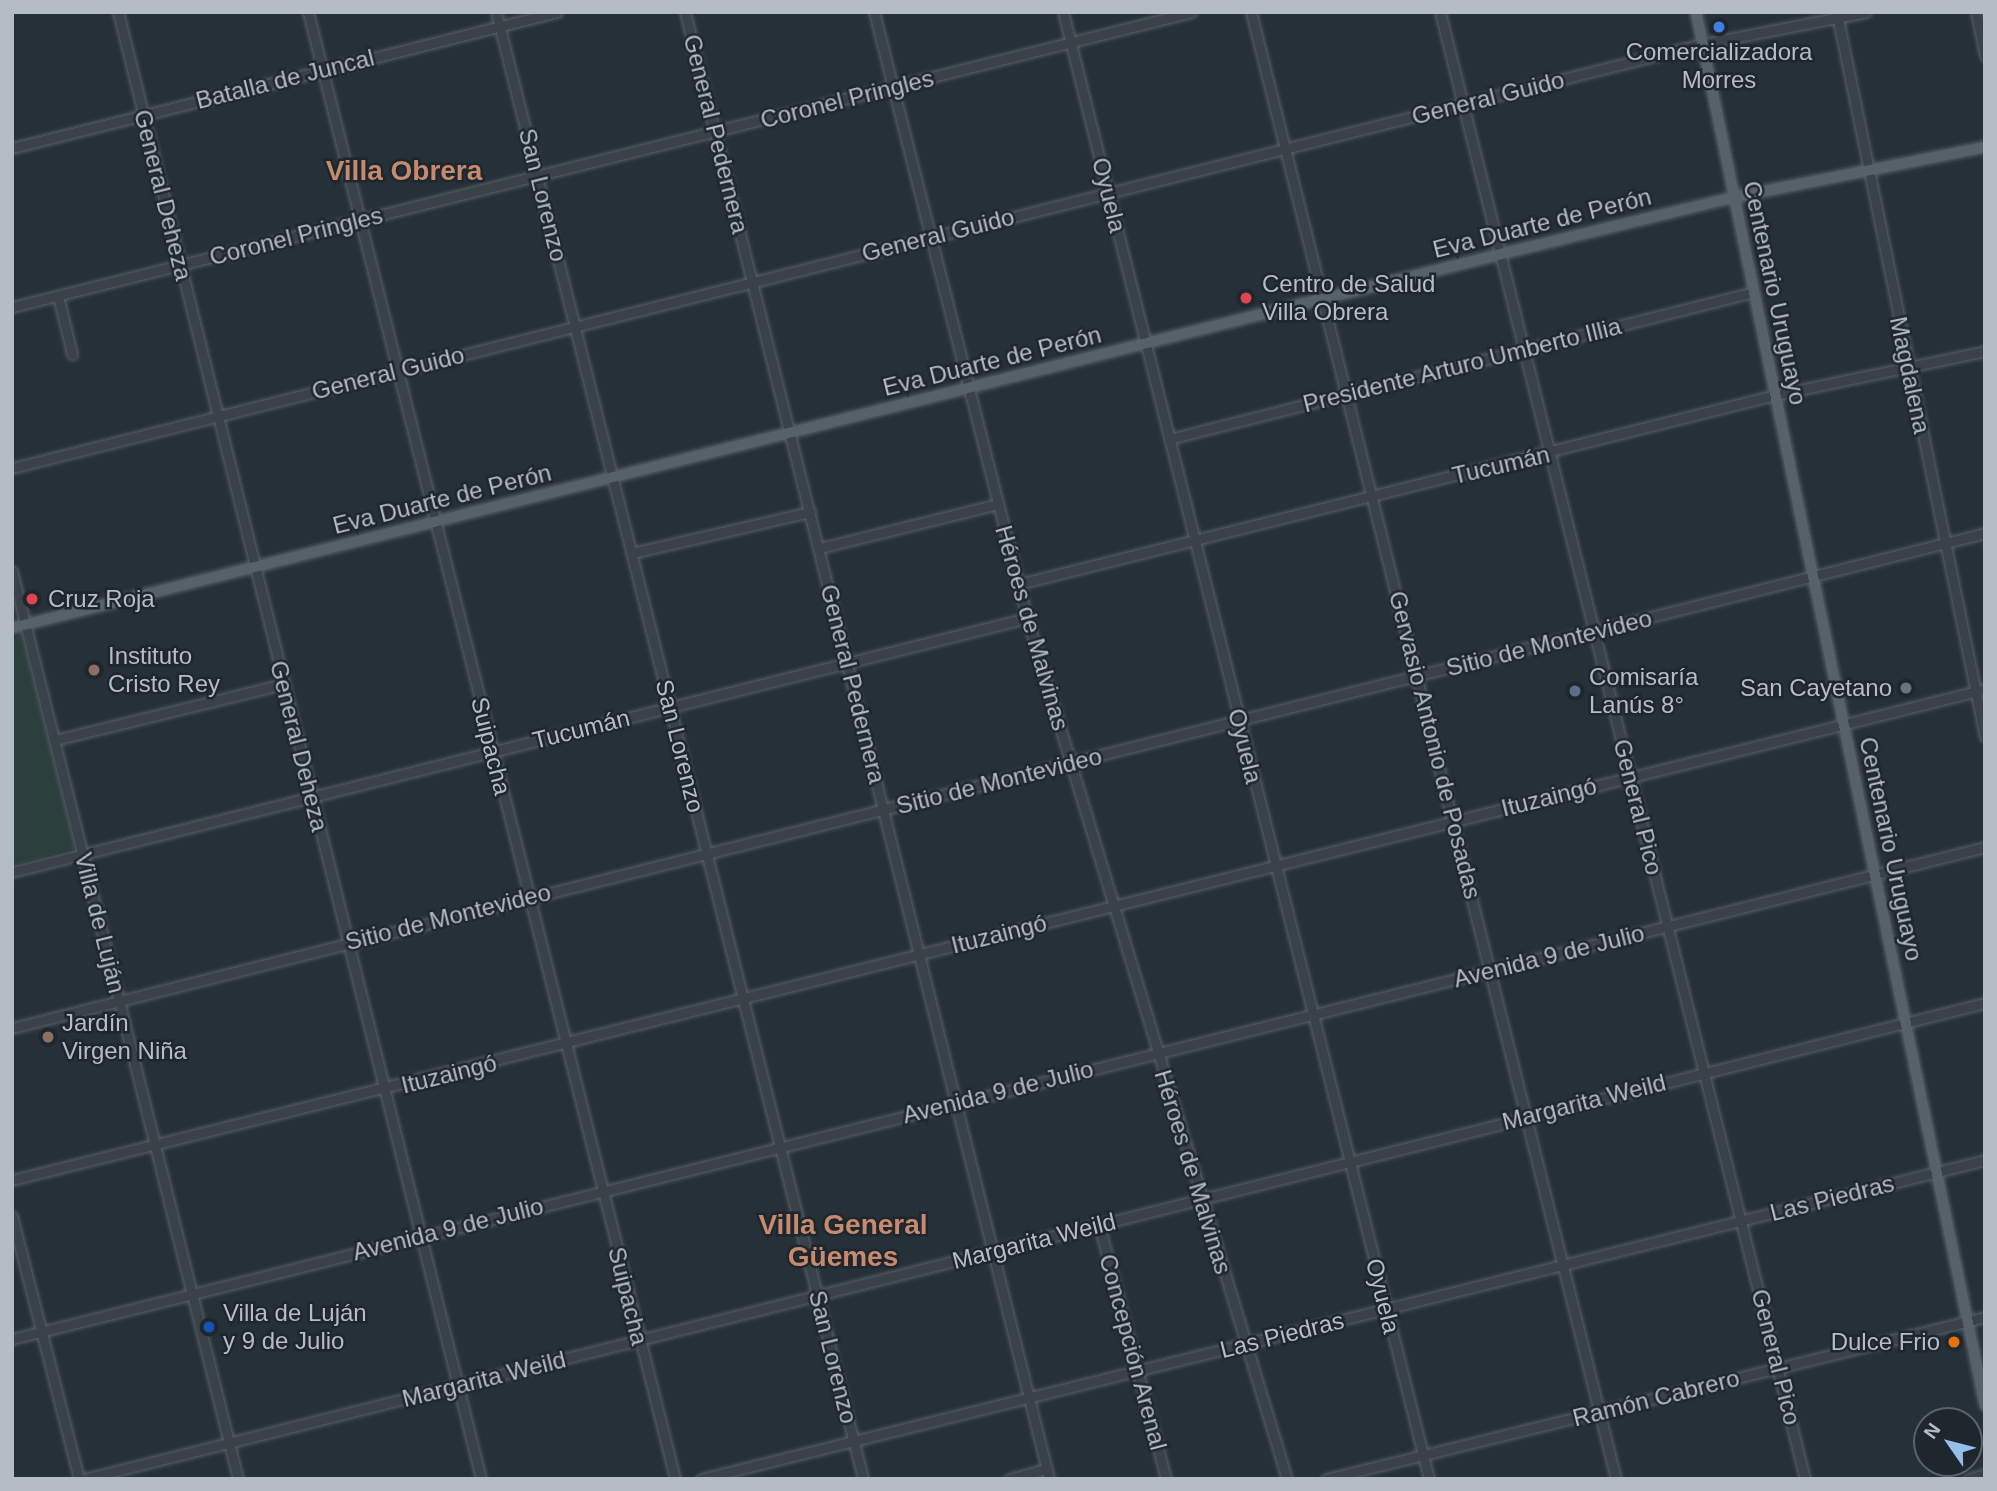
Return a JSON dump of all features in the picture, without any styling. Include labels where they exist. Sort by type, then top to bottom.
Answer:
[{"type":"main road","name":"Centenario Uruguayo","points":[[1696,12],[1985,1405]]},
{"type":"main road","name":"Eva Duarte de Perón","points":[[12,628],[1325,301],[1500,254],[1735,197],[1985,148]]},
{"type":"street","name":"General Deheza","points":[[118,12],[283,684],[423,1235],[481,1479]]},
{"type":"street","name":"Suipacha","points":[[308,12],[601,1192],[675,1479]]},
{"type":"street","name":"San Lorenzo","points":[[496,12],[863,1479]]},
{"type":"street","name":"Batalla de Juncal","points":[[12,148],[557,12]]},
{"type":"street","name":"General Pedernera","points":[[685,12],[1048,1474]]},
{"type":"street","name":"Héroes de Malvinas","points":[[874,12],[1027,618],[1287,1479]]},
{"type":"street","name":"Oyuela","points":[[1063,12],[1429,1479]]},
{"type":"street","name":"Coronel Pringles","points":[[12,307],[1192,12]]},
{"type":"street","name":"Gervasio Antonio de Posadas","points":[[1251,12],[1616,1479]]},
{"type":"street","name":"General Pico","points":[[1440,12],[1805,1479]]},
{"type":"street","name":"General Guido","points":[[12,468],[1702,44],[1837,15],[1866,12]]},
{"type":"street","points":[[1976,12],[1985,56]]},
{"type":"street","name":"Magdalena","points":[[1837,15],[1945,543],[1980,690],[1985,737]]},
{"type":"street","name":"Presidente Arturo Umberto Illia","points":[[1170,439],[1754,292]]},
{"type":"street","points":[[58,296],[72,354]]},
{"type":"street","name":"Tucumán","points":[[1019,584],[1372,495],[1549,454],[1774,395],[1985,351]]},
{"type":"street","points":[[820,548],[998,504]]},
{"type":"street","points":[[632,553],[810,512]]},
{"type":"street","name":"Sitio de Montevideo","points":[[12,1028],[1985,533]]},
{"type":"street","name":"Villa de Luján","points":[[12,572],[238,1479]]},
{"type":"street","name":"Tucumán","points":[[12,872],[1027,618]]},
{"type":"street","points":[[55,740],[283,684]]},
{"type":"street","name":"Ituzaingó","points":[[12,1180],[386,1090],[1114,905],[1980,690]]},
{"type":"street","name":"Avenida 9 de Julio","points":[[12,1339],[1985,847]]},
{"type":"street","name":"Margarita Weild","points":[[81,1479],[458,1387],[638,1339],[1985,1003]]},
{"type":"street","name":"Las Piedras","points":[[701,1479],[1985,1160]]},
{"type":"street","points":[[12,1216],[81,1479]]},
{"type":"street","name":"Concepción Arenal","points":[[1099,1225],[1166,1479]]},
{"type":"street","name":"Ramón Cabrero","points":[[1326,1479],[1985,1317]]},
{"type":"street","points":[[1009,1479],[1048,1474]]},
{"type":"street","points":[[1968,1479],[1985,1475]]},
{"type":"green space","points":[[22,635],[75,848],[12,865],[12,637]]},
{"type":"place","name":"Comercializadora Morres","points":[[1719,27]]},
{"type":"place","name":"Centro de Salud Villa Obrera","points":[[1246,298]]},
{"type":"place","name":"Cruz Roja","points":[[32,599]]},
{"type":"place","name":"Instituto Cristo Rey","points":[[94,670]]},
{"type":"place","name":"San Cayetano","points":[[1906,688]]},
{"type":"place","name":"Comisaría Lanús 8°","points":[[1575,691]]},
{"type":"place","name":"Jardín Virgen Niña","points":[[48,1037]]},
{"type":"place","name":"Villa de Luján y 9 de Julio","points":[[209,1327]]},
{"type":"place","name":"Dulce Frio","points":[[1954,1342]]},
{"type":"district","name":"Villa Obrera","points":[[404,171]]},
{"type":"district","name":"Villa General Güemes","points":[[843,1241]]}]
